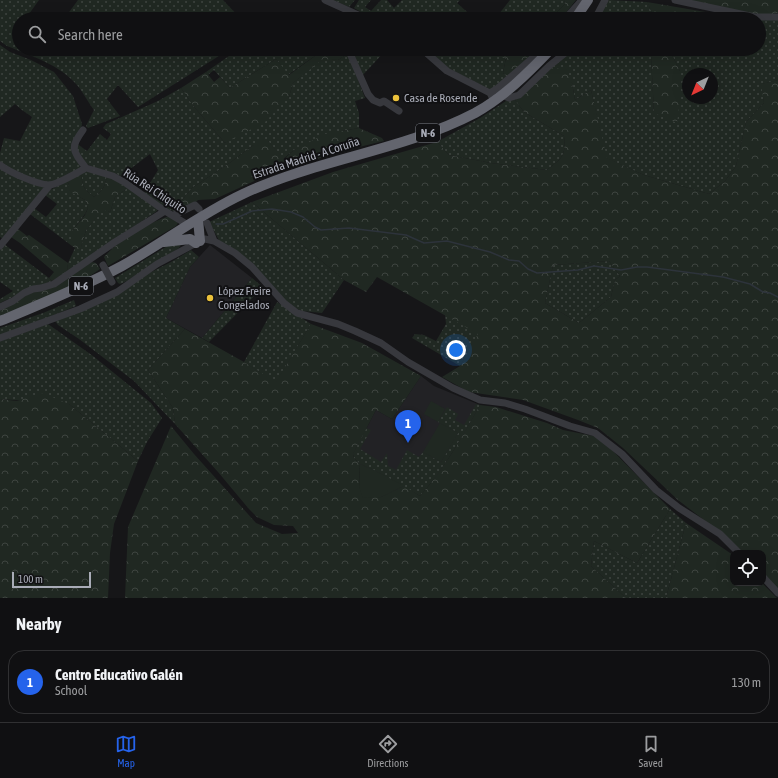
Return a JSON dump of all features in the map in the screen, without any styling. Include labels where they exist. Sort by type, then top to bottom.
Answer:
[{"type":"highway","points":[[580,12],[588,0]]},
{"type":"highway","name":"Estrada Madrid - A Coruña","points":[[0,321],[88,283],[123,265],[201,217],[241,195],[273,180],[405,141],[455,122],[476,112],[495,96],[519,81],[544,56]]},
{"type":"highway","points":[[158,243],[190,239],[198,242],[201,217]]},
{"type":"street","points":[[325,0],[354,12]]},
{"type":"street","points":[[571,12],[582,0]]},
{"type":"street","points":[[598,12],[604,0]]},
{"type":"street","points":[[676,0],[732,12]]},
{"type":"street","points":[[766,17],[778,17]]},
{"type":"street","points":[[351,56],[368,94],[374,100],[380,103],[384,101],[399,111]]},
{"type":"street","points":[[430,56],[450,73],[495,96],[509,98],[519,95],[561,56]]},
{"type":"street","points":[[495,96],[498,88],[535,56]]},
{"type":"street","points":[[0,246],[50,185],[72,176],[86,168],[74,149],[74,142],[83,130]]},
{"type":"street","points":[[0,165],[18,175],[50,185]]},
{"type":"street","name":"Rúa Rei Chiquito","points":[[86,168],[113,176],[137,190],[165,211],[174,215],[188,225]]},
{"type":"street","points":[[174,215],[195,205],[214,241]]},
{"type":"street","points":[[0,307],[33,289],[54,284],[115,242],[165,211]]},
{"type":"street","points":[[0,338],[80,309],[117,292],[157,264],[198,242],[205,239],[214,241],[235,253],[252,267],[284,303],[297,313],[338,324],[360,333],[381,344],[448,385],[480,400],[505,403],[570,426],[595,433],[622,454],[656,490],[679,508],[720,534],[736,550]]},
{"type":"street","points":[[97,255],[117,292]]},
{"type":"street","points":[[766,580],[778,593]]},
{"type":"shaded area","points":[[210,245],[252,278],[202,338],[166,318],[190,267]]},
{"type":"shaded area","points":[[421,376],[434,386],[480,405],[465,432],[435,479],[381,497],[353,454],[376,410],[392,419]]},
{"type":"green space","points":[[0,0],[39,0],[30,12],[12,12],[12,48],[0,41]]},
{"type":"green space","points":[[78,0],[223,0],[234,12],[69,12]]},
{"type":"green space","points":[[333,0],[355,0],[349,7]]},
{"type":"green space","points":[[359,0],[371,0],[365,7],[371,11],[381,0],[387,0],[394,8],[402,0],[460,0],[457,3],[467,12],[361,12],[354,8]]},
{"type":"green space","points":[[510,0],[564,0],[565,4],[557,12],[501,12]]},
{"type":"green space","points":[[564,0],[576,0],[567,12],[557,12],[565,4]]},
{"type":"green space","points":[[609,0],[647,2],[652,12],[600,12]]},
{"type":"green space","points":[[685,0],[778,0],[778,13],[766,14],[766,12],[740,12]]},
{"type":"green space","points":[[647,2],[705,12],[652,12]]},
{"type":"green space","points":[[778,17],[778,80],[762,84],[764,103],[746,122],[736,166],[725,181],[709,194],[644,175],[606,158],[591,90],[575,100],[572,83],[550,68],[565,56],[651,56],[654,113],[680,71],[672,56],[766,56],[766,18]]},
{"type":"green space","points":[[0,45],[12,53],[12,56],[20,56],[31,60],[54,72],[73,96],[82,124],[81,129],[74,140],[80,166],[79,169],[52,183],[26,177],[0,163],[0,153],[4,138],[20,141],[32,117],[15,104],[0,117]]},
{"type":"green space","points":[[32,56],[219,56],[138,107],[118,85],[107,99],[120,116],[88,128],[86,126],[94,110],[79,88],[62,71]]},
{"type":"green space","points":[[229,56],[315,56],[288,75],[276,59],[230,88],[214,70],[208,75],[206,72]]},
{"type":"green space","points":[[315,56],[345,56],[338,60],[323,59],[293,83],[289,97],[265,122],[225,143],[195,108],[181,88],[206,72],[214,82],[220,77],[230,88],[276,59],[289,75]]},
{"type":"green space","points":[[345,56],[349,56],[365,98],[355,101],[359,113],[359,128],[342,131],[294,150],[283,159],[268,141],[252,146],[192,188],[173,211],[164,207],[144,193],[158,170],[150,154],[121,176],[96,168],[84,162],[77,153],[76,143],[87,151],[100,134],[107,140],[111,134],[103,128],[106,124],[158,101],[181,88],[195,108],[225,143],[289,97],[293,83],[323,58],[338,60]]},
{"type":"green space","points":[[353,56],[381,56],[362,76]]},
{"type":"green space","points":[[434,56],[503,56],[506,58],[503,73],[508,78],[491,90],[446,67]]},
{"type":"green space","points":[[499,56],[533,56],[508,78],[503,73],[506,58],[500,58]]},
{"type":"green space","points":[[651,56],[672,56],[680,71],[680,100],[677,123],[654,113]]},
{"type":"green space","points":[[550,68],[567,69],[572,83],[575,100],[591,90],[607,158],[644,175],[709,194],[725,181],[736,166],[746,122],[764,103],[761,84],[778,80],[778,588],[775,587],[766,576],[766,550],[741,550],[678,500],[623,448],[598,428],[523,400],[469,392],[442,377],[460,366],[478,334],[377,277],[366,292],[344,280],[252,202],[333,172],[437,142],[449,155],[491,163],[547,170],[562,156],[564,136],[524,112],[515,100]],"holes":[[[609,261],[620,276],[615,280],[611,297],[579,323],[545,303],[553,265]]]},
{"type":"green space","points":[[515,100],[524,112],[564,136],[562,156],[547,170],[491,163],[449,155],[437,142],[480,118],[506,101]]},
{"type":"green space","points":[[359,128],[382,138],[384,141],[292,166],[263,177],[215,199],[198,200],[194,204],[176,213],[173,211],[192,188],[264,139],[268,141],[284,159],[294,150],[325,134]]},
{"type":"green space","points":[[0,168],[45,188],[3,239],[0,237]]},
{"type":"green space","points":[[90,171],[107,176],[100,193],[94,197],[86,189],[82,181],[82,173]]},
{"type":"green space","points":[[82,173],[84,187],[94,197],[100,193],[107,176],[127,186],[125,190],[115,197],[110,212],[103,210],[86,230],[80,251],[72,246],[72,231],[85,215],[88,208],[85,200],[67,190],[69,184],[67,181]]},
{"type":"green space","points":[[67,181],[69,184],[68,190],[85,200],[88,208],[72,231],[72,246],[30,214],[34,208],[46,217],[57,204],[45,195],[50,190]]},
{"type":"green space","points":[[127,186],[158,208],[157,211],[67,272],[68,263],[75,248],[80,250],[86,230],[103,209],[110,212],[115,197],[125,190]]},
{"type":"green space","points":[[252,202],[344,280],[322,313],[302,311],[293,307],[220,242],[209,222]]},
{"type":"green space","points":[[169,216],[178,223],[176,226],[108,266],[104,257],[110,250],[126,238],[151,223]]},
{"type":"green space","points":[[18,229],[27,236],[29,235],[68,263],[67,272],[52,281],[49,278],[54,272],[11,237]]},
{"type":"green space","points":[[183,241],[179,248],[127,281],[120,284],[115,278],[169,245]]},
{"type":"green space","points":[[4,244],[52,281],[0,303],[0,299],[13,291],[0,282],[0,249]]},
{"type":"green space","points":[[191,250],[199,257],[190,267],[166,318],[185,329],[148,370],[173,408],[175,424],[134,381],[58,325],[55,321],[171,262]]},
{"type":"green space","points":[[609,261],[620,276],[615,280],[611,297],[579,323],[545,303],[553,265]]},
{"type":"green space","points":[[92,262],[96,263],[100,269],[80,283],[0,316],[0,309]]},
{"type":"green space","points":[[252,278],[263,287],[209,342],[202,338]]},
{"type":"green space","points":[[74,300],[76,306],[30,325],[0,335],[0,328]]},
{"type":"green space","points":[[277,302],[311,324],[276,383],[244,362]]},
{"type":"green space","points":[[445,314],[479,334],[460,366],[412,338],[415,334],[424,335],[436,341],[446,324]]},
{"type":"green space","points":[[48,324],[93,356],[151,403],[162,418],[147,442],[138,461],[69,404],[0,399],[0,341]]},
{"type":"green space","points":[[311,324],[362,343],[421,376],[392,419],[376,410],[353,454],[354,458],[360,464],[359,487],[381,497],[404,486],[420,496],[445,464],[480,405],[496,407],[547,423],[563,430],[594,436],[608,446],[670,509],[637,563],[594,541],[591,566],[626,598],[125,598],[128,527],[171,426],[256,523],[282,534],[298,533],[293,526],[274,525],[257,517],[249,509],[175,424],[173,408],[148,370],[185,329],[276,382]]},
{"type":"green space","points":[[42,393],[69,404],[138,461],[114,524],[110,553],[108,598],[0,598],[0,399],[17,401]]},
{"type":"green space","points":[[431,401],[445,409],[438,422],[424,414]]},
{"type":"green space","points":[[476,404],[480,405],[445,464],[420,496],[376,471],[360,464],[354,458],[353,454],[366,428],[371,430],[360,449],[381,462],[387,453],[388,466],[396,470],[407,450],[419,457],[423,452],[441,462],[458,433],[438,422],[447,407],[458,414],[455,420],[464,425]]},
{"type":"green space","points":[[440,423],[458,433],[441,462],[423,452]]},
{"type":"green space","points":[[360,464],[404,486],[381,497],[363,498],[359,487]]},
{"type":"green space","points":[[670,509],[686,523],[666,598],[626,598],[591,566],[594,541],[637,563]]},
{"type":"green space","points":[[686,523],[730,553],[730,586],[765,586],[777,598],[666,598]]},
{"type":"waterway","points":[[216,224],[223,224],[252,211],[272,209],[291,212],[303,217],[321,230],[349,228],[406,235],[424,243],[447,241],[490,252],[509,260],[519,261],[528,269],[537,273],[578,270],[594,266],[621,270],[647,267],[723,277],[750,284],[763,292],[770,293],[778,297]]},
{"type":"place","name":"Casa de Rosende","points":[[396,98]]},
{"type":"place","name":"López Freire Congelados","points":[[210,298]]},
{"type":"place","name":"Centro Educativo Galén","points":[[408,443]]}]
